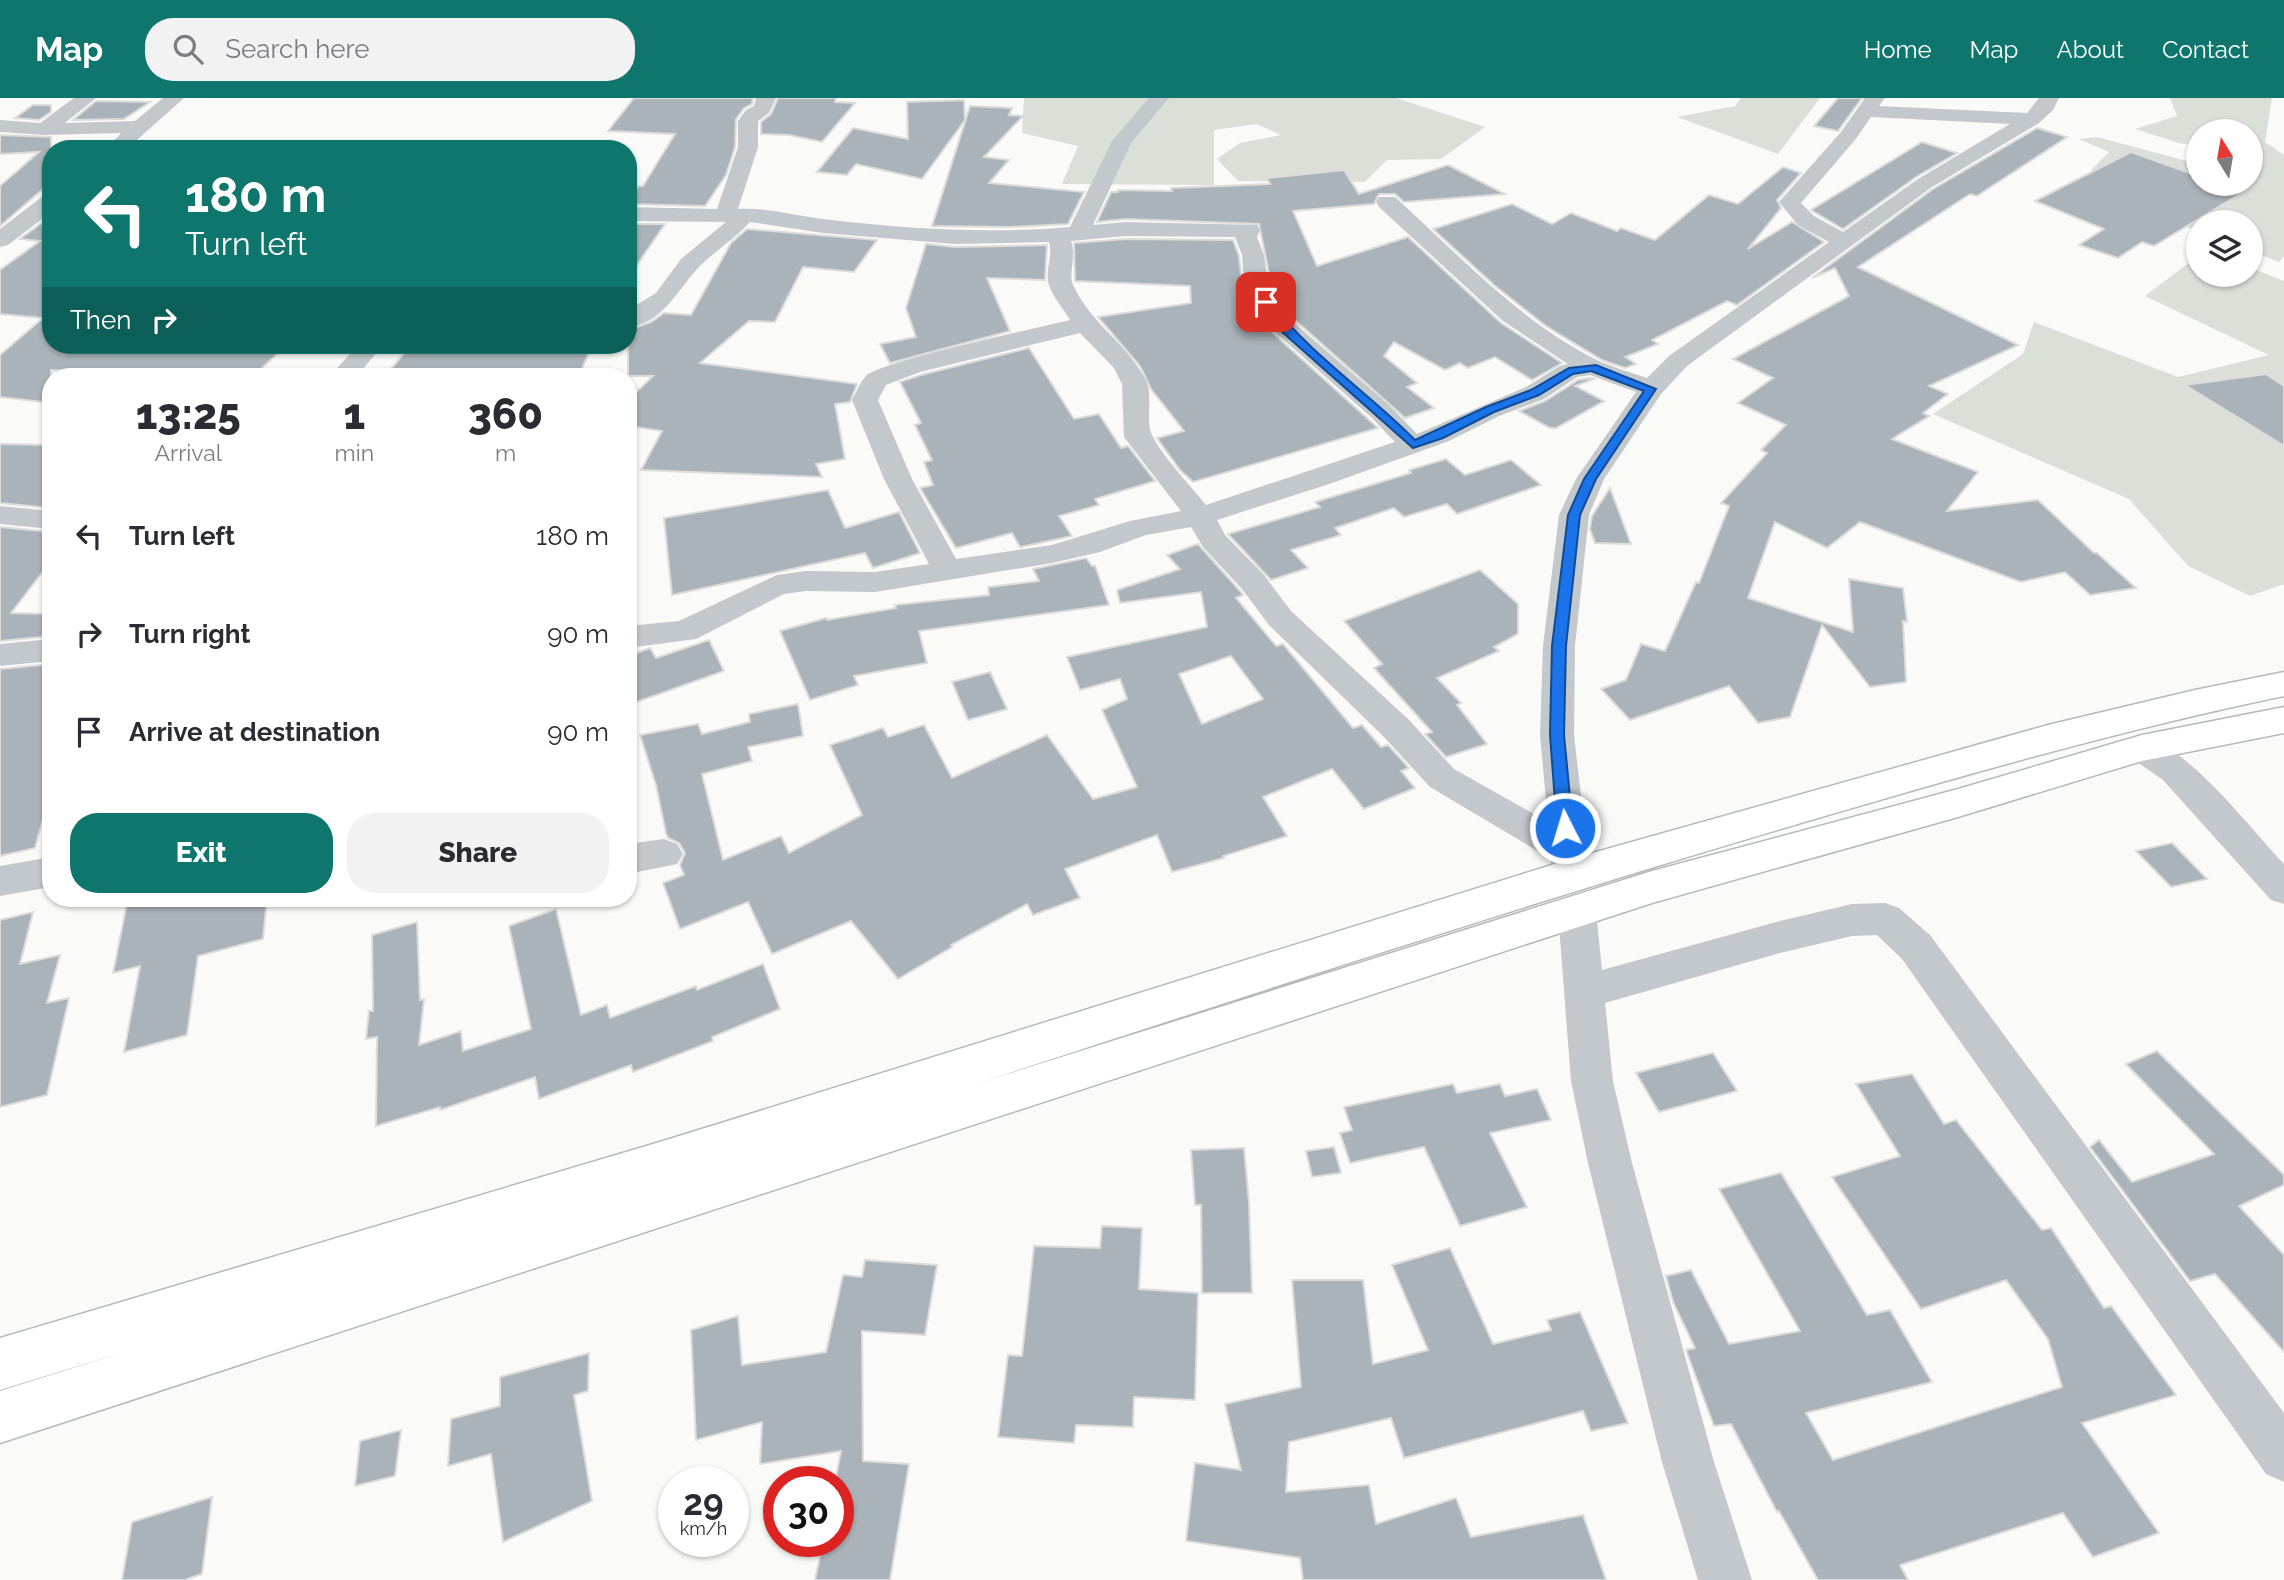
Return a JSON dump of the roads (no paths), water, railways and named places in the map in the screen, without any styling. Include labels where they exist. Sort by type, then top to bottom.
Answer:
[{"type":"highway","points":[[0,1363],[663,1163],[1572,879],[2048,738],[2195,702],[2284,684]]},
{"type":"highway","points":[[0,1417],[1572,879],[1652,887],[2142,748],[2284,720]]},
{"type":"street","points":[[44,129],[86,98]]},
{"type":"street","points":[[125,140],[174,98]]},
{"type":"street","points":[[637,315],[664,298],[689,264],[725,236],[736,214],[748,147],[748,121],[762,109],[766,98]]},
{"type":"street","points":[[1159,98],[1122,141],[1069,233],[1059,278],[1061,286],[1085,324],[1125,365],[1135,384],[1138,437],[1200,516],[1213,540],[1253,582],[1280,618],[1396,728],[1442,778],[1572,879]]},
{"type":"street","points":[[1725,1580],[1688,1462],[1610,1163],[1592,1080],[1557,735],[1559,646],[1574,515],[1590,479],[1651,389],[1678,361],[1925,183],[2032,120],[2046,106],[2049,98]]},
{"type":"street","points":[[1844,242],[1793,211],[1790,202],[1796,191],[1840,145],[1870,104],[2032,120]]},
{"type":"street","points":[[0,126],[44,129],[139,127]]},
{"type":"street","points":[[1387,202],[1512,316],[1544,339],[1592,367],[1651,389]]},
{"type":"street","points":[[0,240],[42,208]]},
{"type":"street","points":[[637,214],[736,214],[850,229],[955,237],[1126,229],[1249,230],[1245,237],[1253,255],[1255,284],[1284,327],[1380,411],[1413,445]]},
{"type":"street","points":[[947,570],[898,479],[865,400],[876,380],[911,367],[1085,324]]},
{"type":"street","points":[[351,368],[363,354]]},
{"type":"street","points":[[637,636],[685,631],[777,585],[806,581],[875,582],[1052,554],[1089,545],[1140,527],[1200,516],[1413,445],[1535,393],[1569,371],[1592,367]]},
{"type":"street","points":[[0,515],[42,519]]},
{"type":"street","points":[[0,655],[42,651]]},
{"type":"street","points":[[2142,748],[2175,771],[2284,889]]},
{"type":"street","points":[[637,858],[664,854]]},
{"type":"street","points":[[0,881],[42,874]]},
{"type":"street","points":[[1584,992],[1780,937],[1852,920],[1885,919],[1916,947],[2284,1456]]}]
